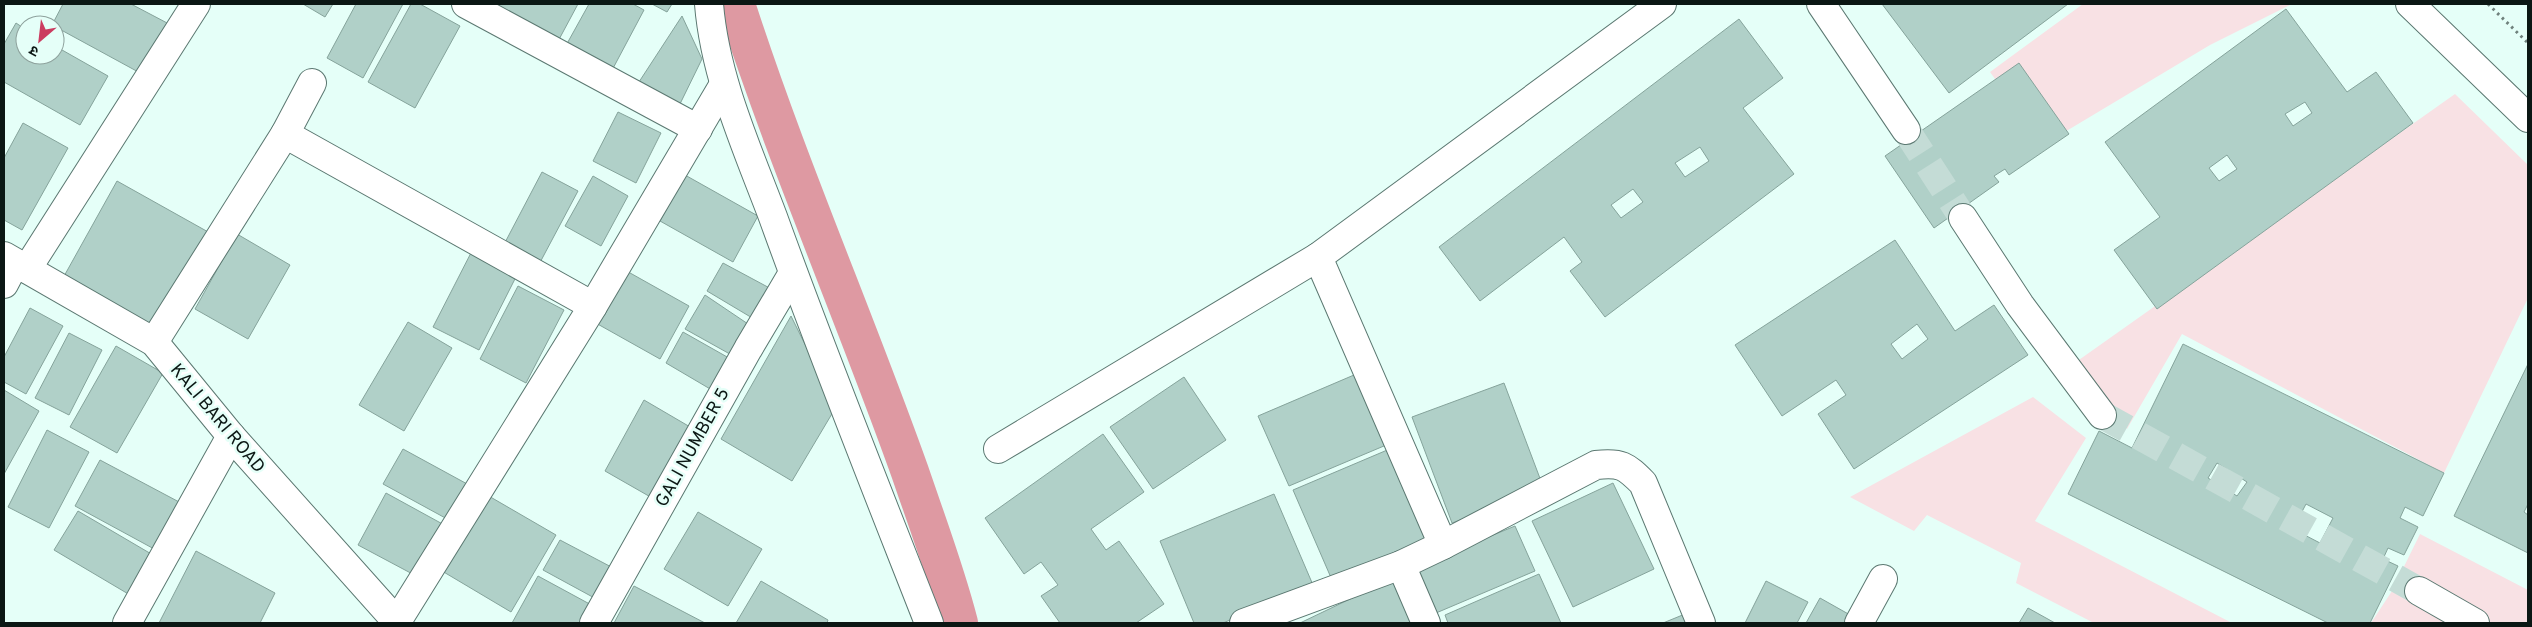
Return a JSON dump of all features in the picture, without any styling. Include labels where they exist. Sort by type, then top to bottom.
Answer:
[{"type":"street","points":[[12,268],[196,4]]},
{"type":"street","points":[[466,4],[698,129]]},
{"type":"street","points":[[709,4],[724,84],[824,358],[929,623]]},
{"type":"street","points":[[998,448],[1318,257],[1662,4]]},
{"type":"street","points":[[1821,4],[1906,130]]},
{"type":"street","points":[[2410,4],[2528,118]]},
{"type":"street","points":[[154,342],[285,134],[312,82]]},
{"type":"street","points":[[397,623],[593,306],[724,84]]},
{"type":"street","points":[[285,134],[593,306]]},
{"type":"street","points":[[1963,218],[2020,305],[2102,415]]},
{"type":"street","points":[[1318,257],[1443,545]]},
{"type":"street","name":"KALI BARI ROAD","points":[[12,268],[154,342],[231,436],[397,623]]},
{"type":"street","name":"GALI NUMBER 5","points":[[594,623],[748,349],[793,273]]},
{"type":"street","points":[[127,623],[231,436]]},
{"type":"street","points":[[1244,623],[1401,565],[1596,465],[1612,463],[1626,467],[1643,483],[1701,623]]},
{"type":"street","points":[[1401,565],[1426,623]]},
{"type":"street","points":[[1860,623],[1883,579]]},
{"type":"street","points":[[2419,591],[2476,623]]},
{"type":"path","points":[[2488,4],[2528,43]]},
{"type":"shaded area","points":[[2083,4],[2292,4],[2210,45],[2043,145],[1990,72]]},
{"type":"shaded area","points":[[2455,94],[2528,165],[2528,298],[2444,473],[2182,334],[2127,429],[2076,362]]},
{"type":"shaded area","points":[[2033,397],[2086,438],[2035,521],[2232,623],[2094,623],[2016,583],[2021,563],[1927,515],[1914,531],[1850,497]]},
{"type":"shaded area","points":[[2420,534],[2528,590],[2528,623],[2371,623],[2392,591]]},
{"type":"building","points":[[63,4],[131,4],[169,24],[142,74],[65,32],[65,15],[57,15]]},
{"type":"building","points":[[303,4],[333,4],[325,17]]},
{"type":"building","points":[[356,4],[403,4],[363,78],[327,58]]},
{"type":"building","points":[[411,4],[420,4],[460,26],[415,108],[368,82]]},
{"type":"building","points":[[497,4],[578,4],[556,45],[493,11]]},
{"type":"building","points":[[589,4],[633,4],[644,10],[610,74],[564,49]]},
{"type":"building","points":[[652,4],[672,4],[667,12]]},
{"type":"building","points":[[1882,4],[2068,4],[1949,93]]},
{"type":"building","points":[[2286,9],[2347,92],[2376,72],[2413,123],[2157,309],[2114,250],[2160,217],[2105,142]],"holes":[[[2305,102],[2312,113],[2293,126],[2285,114]],[[2227,155],[2237,169],[2219,181],[2209,168]]]},
{"type":"building","points":[[682,16],[702,59],[678,108],[637,85]]},
{"type":"building","points":[[1739,19],[1783,78],[1743,108],[1794,174],[1605,317],[1570,271],[1582,262],[1564,237],[1480,301],[1439,247]],"holes":[[[1700,147],[1709,161],[1685,177],[1675,163]],[[1633,189],[1643,202],[1621,218],[1611,205]]]},
{"type":"building","points":[[15,25],[15,65],[65,65],[65,52],[108,76],[80,125],[4,82],[4,44]]},
{"type":"building","points":[[2019,63],[2069,134],[2009,175],[2005,169],[1994,176],[1999,182],[1934,228],[1885,156]]},
{"type":"building","points":[[618,112],[661,133],[636,183],[593,161]]},
{"type":"building","points":[[23,123],[68,148],[22,230],[4,220],[4,158]]},
{"type":"building","points":[[542,172],[578,191],[536,270],[500,252]]},
{"type":"building","points":[[685,175],[758,216],[733,262],[660,221]]},
{"type":"building","points":[[593,176],[628,196],[601,246],[565,226]]},
{"type":"building","points":[[117,181],[210,233],[155,330],[63,278]]},
{"type":"building","points":[[237,234],[290,265],[248,339],[195,309]]},
{"type":"building","points":[[1895,240],[1955,331],[1994,305],[2028,355],[1854,469],[1818,414],[1846,395],[1836,380],[1782,416],[1735,345]],"holes":[[[1917,324],[1928,339],[1902,359],[1891,344]]]},
{"type":"building","points":[[474,247],[519,271],[479,350],[433,327]]},
{"type":"building","points":[[723,263],[777,292],[759,322],[707,291]]},
{"type":"building","points":[[623,269],[689,306],[660,359],[594,322]]},
{"type":"building","points":[[518,286],[564,310],[526,383],[480,359]]},
{"type":"building","points":[[705,295],[754,328],[737,358],[685,329]]},
{"type":"building","points":[[30,308],[63,326],[26,394],[4,382],[4,357]]},
{"type":"building","points":[[791,316],[836,407],[792,481],[721,439]]},
{"type":"building","points":[[408,322],[452,348],[404,431],[359,405]]},
{"type":"building","points":[[683,332],[736,362],[717,393],[666,363]]},
{"type":"building","points":[[69,333],[102,350],[69,415],[35,398]]},
{"type":"building","points":[[2183,344],[2444,473],[2423,516],[2405,507],[2400,518],[2418,527],[2404,555],[2388,548],[2383,559],[2398,566],[2370,623],[2328,623],[2068,494],[2099,431],[2132,448]],"holes":[[[2217,463],[2247,482],[2237,496],[2208,478]],[[2306,504],[2333,518],[2320,543],[2293,529]]]},
{"type":"building","points":[[116,346],[163,373],[117,453],[70,427]]},
{"type":"building","points":[[2528,364],[2528,504],[2524,512],[2528,515],[2528,553],[2454,516]]},
{"type":"building","points":[[1361,372],[1391,443],[1289,486],[1258,416]]},
{"type":"building","points":[[1184,377],[1226,440],[1153,489],[1110,427]]},
{"type":"building","points":[[1504,383],[1544,489],[1452,523],[1412,417]]},
{"type":"building","points":[[4,390],[39,411],[4,474]]},
{"type":"building","points":[[644,400],[697,431],[654,499],[605,471]]},
{"type":"building","points":[[47,430],[89,452],[49,528],[8,507]]},
{"type":"building","points":[[1103,434],[1144,492],[1091,529],[1106,550],[1119,541],[1164,604],[1136,623],[1060,623],[1041,596],[1058,585],[1041,562],[1024,574],[985,518]]},
{"type":"building","points":[[1392,448],[1431,538],[1332,580],[1293,490]]},
{"type":"building","points":[[403,449],[469,485],[449,520],[383,484]]},
{"type":"building","points":[[100,460],[181,503],[156,550],[75,506]]},
{"type":"building","points":[[1613,483],[1654,569],[1573,607],[1532,521]]},
{"type":"building","points":[[386,493],[448,527],[420,578],[358,545]]},
{"type":"building","points":[[1274,494],[1313,585],[1223,623],[1194,623],[1160,541]]},
{"type":"building","points":[[487,495],[556,535],[511,612],[442,571]]},
{"type":"building","points":[[78,511],[153,555],[130,595],[54,550]]},
{"type":"building","points":[[698,512],[762,549],[728,606],[664,569]]},
{"type":"building","points":[[1515,526],[1535,571],[1436,613],[1416,567]]},
{"type":"building","points":[[560,540],[617,570],[600,601],[543,570]]},
{"type":"building","points":[[196,551],[275,593],[260,623],[159,623]]},
{"type":"building","points":[[1539,574],[1561,623],[1448,623],[1445,615]]},
{"type":"building","points":[[538,576],[597,608],[589,623],[512,623]]},
{"type":"building","points":[[1398,576],[1421,623],[1300,623]]},
{"type":"building","points":[[761,581],[828,620],[827,623],[736,623]]},
{"type":"building","points":[[1766,581],[1808,602],[1797,623],[1745,623]]},
{"type":"building","points":[[634,586],[705,623],[614,623]]},
{"type":"building","points":[[1820,598],[1859,620],[1857,623],[1806,623]]},
{"type":"building","points":[[2028,608],[2055,623],[2019,623]]},
{"type":"building","points":[[1685,614],[1690,623],[1663,623]]},
{"type":"waterway","points":[[736,4],[777,122],[889,413],[942,566],[959,623]]},
{"type":"tunnel","points":[[1906,130],[1963,218]]},
{"type":"tunnel","points":[[2102,415],[2419,591]]}]
